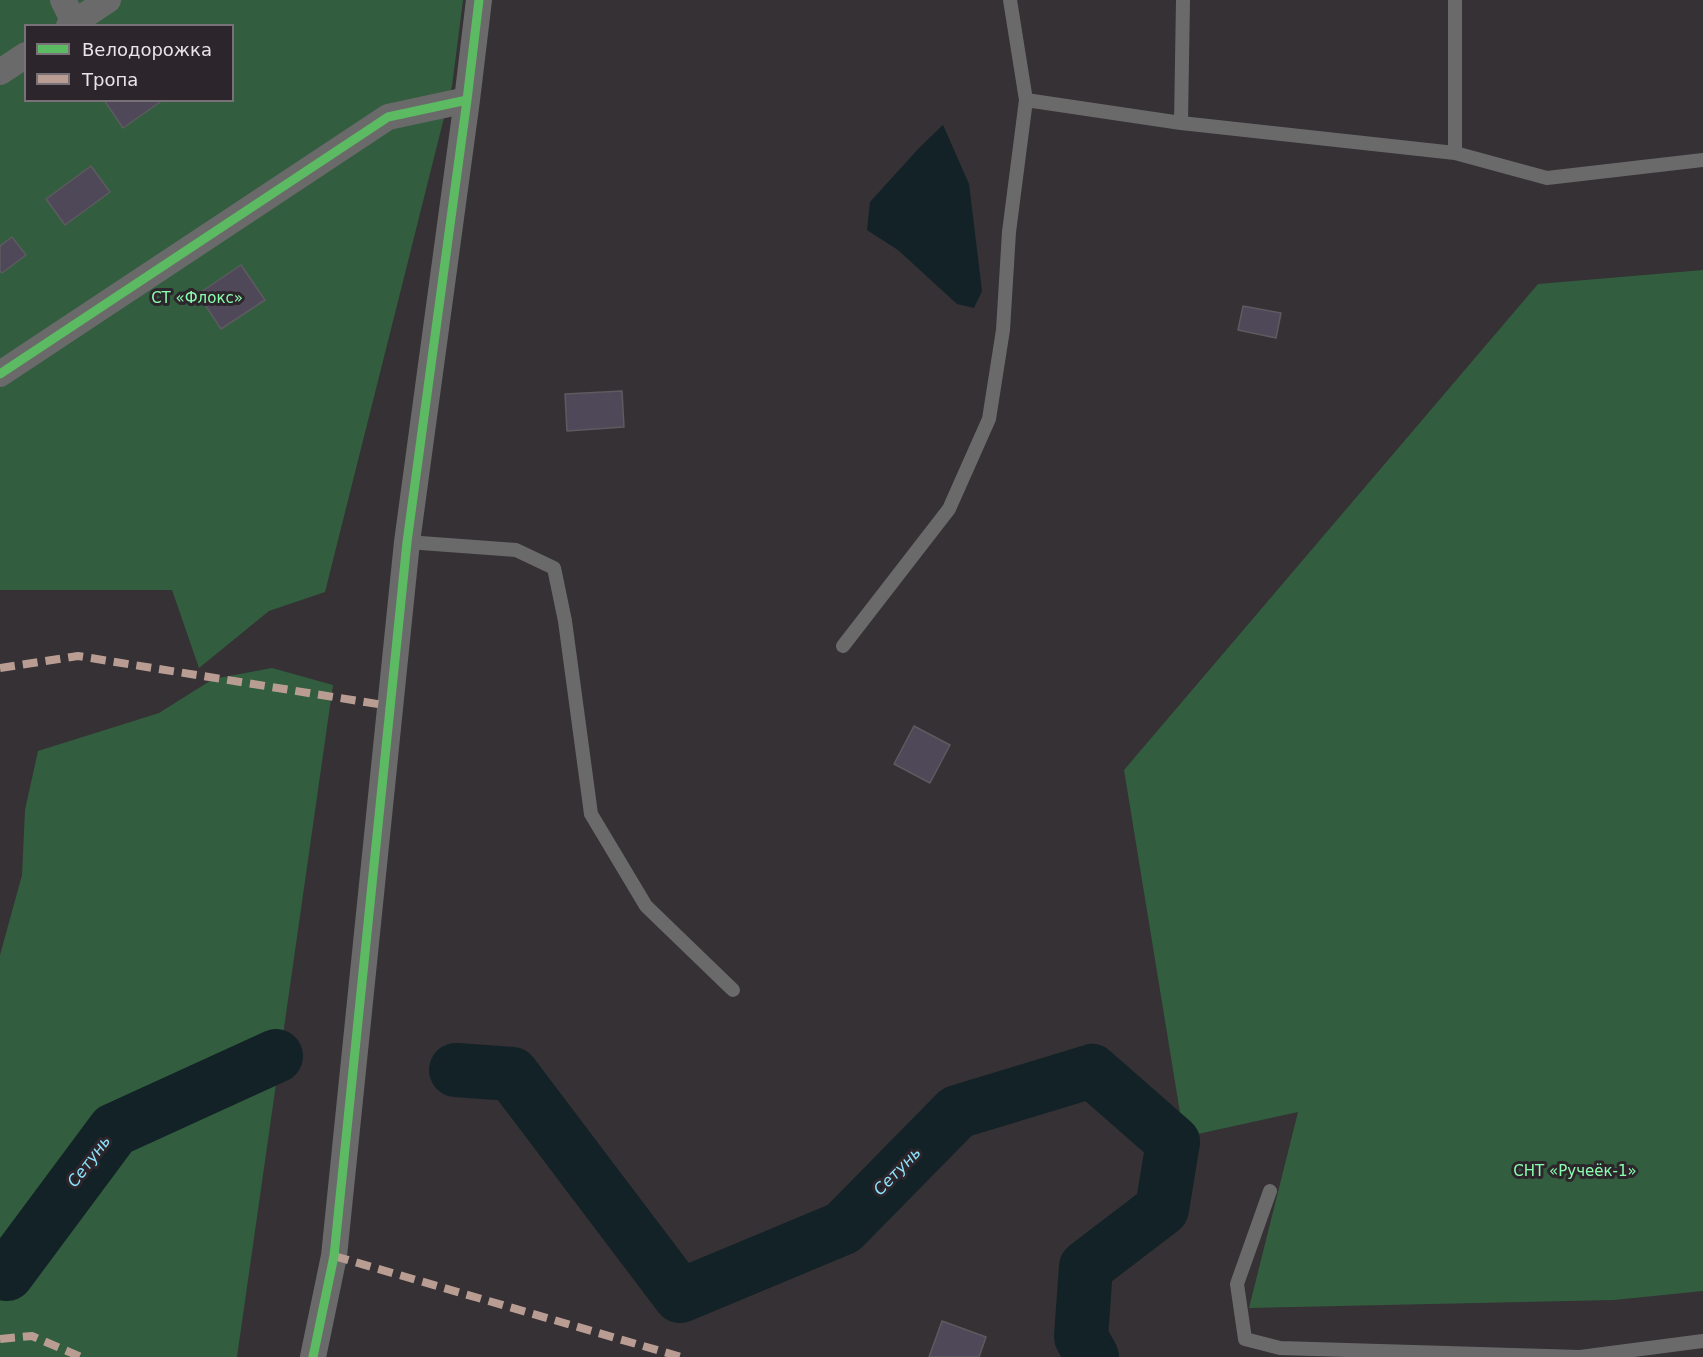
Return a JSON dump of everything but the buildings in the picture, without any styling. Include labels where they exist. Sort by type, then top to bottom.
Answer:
[{"type":"street","points":[[69,16],[108,0]]},
{"type":"street","points":[[313,1357],[334,1256],[407,542],[479,0]]},
{"type":"street","points":[[0,72],[24,56]]},
{"type":"street","points":[[0,374],[388,117],[467,100]]},
{"type":"lane","points":[[843,646],[950,509],[989,419],[1003,330],[1009,232],[1026,100],[1010,0]]},
{"type":"lane","points":[[1181,123],[1183,0]]},
{"type":"lane","points":[[1455,0],[1455,153]]},
{"type":"lane","points":[[1026,100],[1181,123],[1455,153],[1547,178],[1703,160]]},
{"type":"lane","points":[[407,542],[516,550],[555,568],[565,621],[591,814],[646,906],[733,990]]},
{"type":"lane","points":[[1270,1191],[1237,1284],[1245,1339],[1280,1348],[1580,1357],[1703,1341]]},
{"type":"green space","name":"СТ «Флокс»","points":[[0,0],[463,0],[452,86],[325,592],[269,611],[199,668],[172,590],[0,590]]},
{"type":"green space","name":"СНТ «Ручеёк-1»","points":[[1703,270],[1703,1291],[1614,1300],[1249,1308],[1298,1112],[1184,1137],[1124,770],[1538,284]]},
{"type":"green space","points":[[272,668],[333,685],[237,1357],[0,1357],[0,955],[22,875],[25,810],[38,751],[159,713],[213,679]]},
{"type":"shaded area","points":[[943,125],[969,184],[982,291],[974,308],[957,304],[898,250],[867,230],[870,202]]},
{"type":"waterway","name":"Сетунь","points":[[0,1273],[7,1274],[114,1130],[276,1056]]},
{"type":"waterway","name":"Сетунь","points":[[456,1070],[512,1074],[680,1296],[843,1228],[957,1112],[1092,1071],[1173,1142],[1162,1209],[1086,1267],[1081,1337],[1092,1357]]},
{"type":"marked path","points":[[0,668],[78,656],[390,706]]},
{"type":"marked path","points":[[334,1256],[681,1357]]},
{"type":"marked path","points":[[0,1339],[32,1336],[81,1357]]},
{"type":"cycle path","points":[[313,1357],[334,1256],[407,542],[479,0]]},
{"type":"cycle path","points":[[0,374],[388,117],[467,100]]}]
